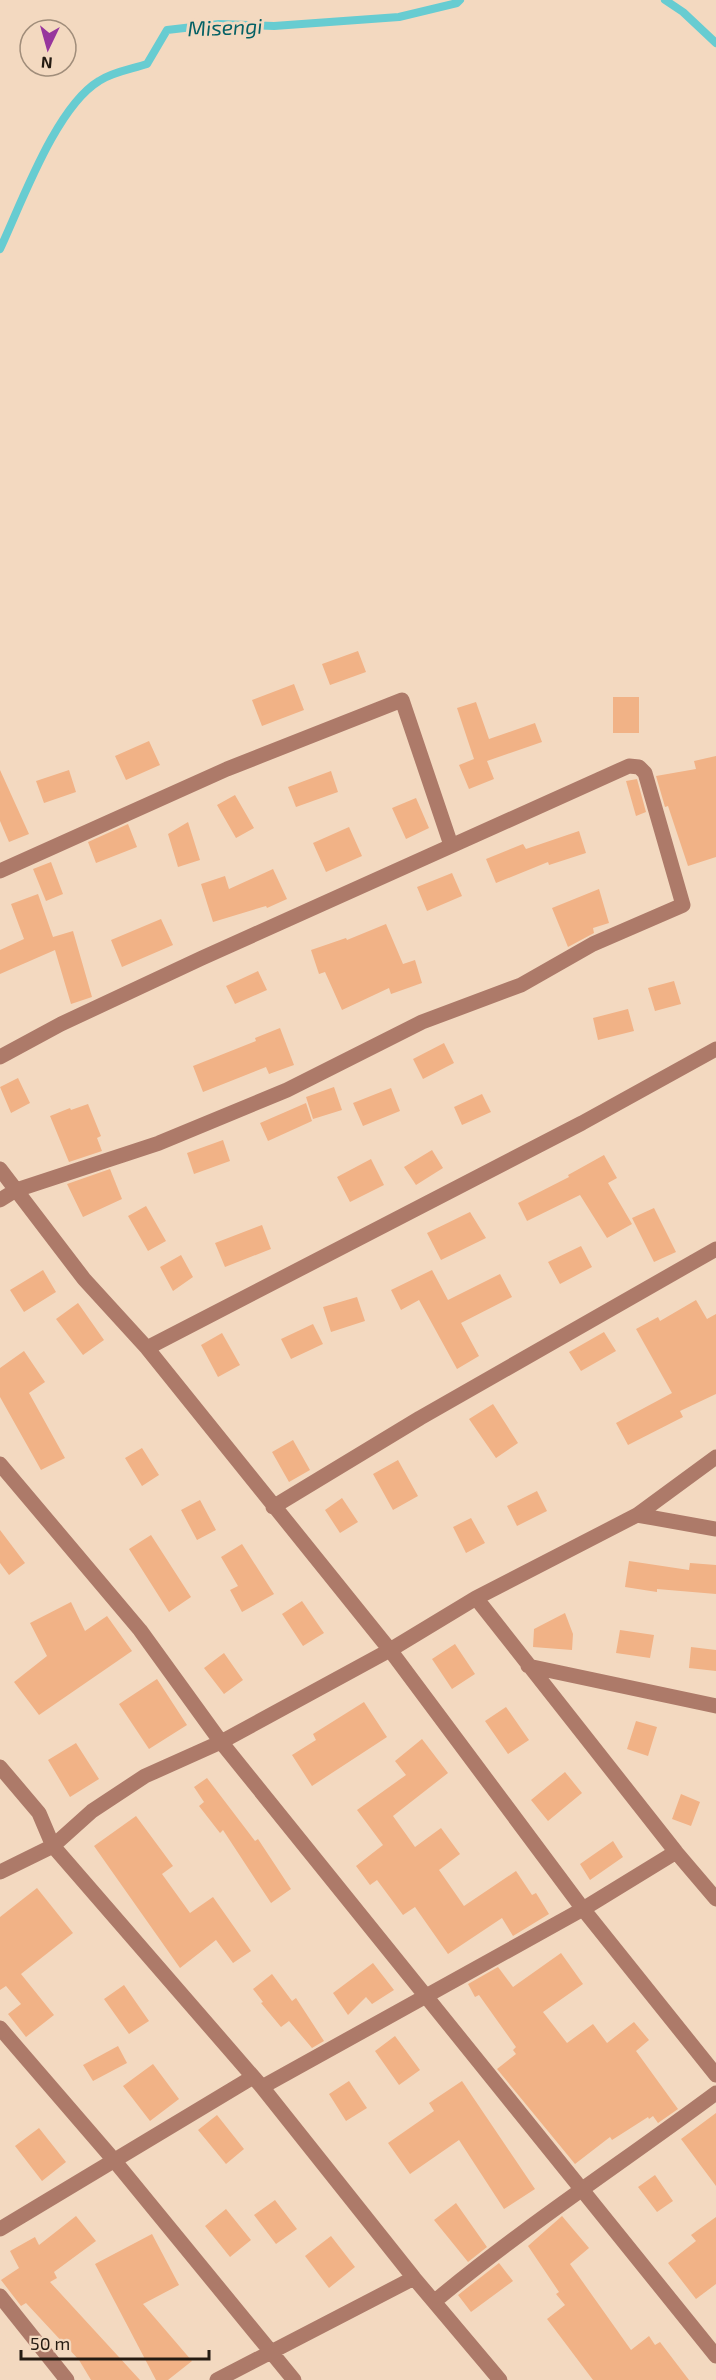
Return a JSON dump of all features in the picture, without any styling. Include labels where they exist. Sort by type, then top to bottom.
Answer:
[{"type":"street","points":[[0,871],[227,769],[402,700],[451,845]]},
{"type":"street","points":[[0,1057],[61,1024],[629,766],[639,767],[645,773],[683,905],[593,944],[521,985],[422,1022],[287,1090],[159,1143],[16,1190],[0,1200]]},
{"type":"street","points":[[147,1348],[582,1123],[716,1049]]},
{"type":"street","points":[[0,1169],[84,1279],[147,1348],[390,1650],[583,1909],[716,2075]]},
{"type":"street","points":[[273,1507],[420,1418],[716,1249]]},
{"type":"street","points":[[0,1872],[53,1846],[92,1811],[145,1776],[221,1742],[390,1650],[476,1598],[637,1515],[716,1457]]},
{"type":"street","points":[[0,1464],[140,1630],[221,1742],[716,2356]]},
{"type":"street","points":[[637,1515],[716,1529]]},
{"type":"street","points":[[476,1598],[676,1852],[715,1897]]},
{"type":"street","points":[[528,1666],[716,1706]]},
{"type":"street","points":[[0,1767],[39,1813],[53,1846],[257,2082],[414,2278],[500,2380]]},
{"type":"street","points":[[0,2229],[113,2159],[257,2082],[428,1997],[583,1909],[676,1852]]},
{"type":"street","points":[[0,2028],[113,2159],[294,2380]]},
{"type":"street","points":[[435,2301],[488,2257],[580,2190],[622,2163],[716,2093]]},
{"type":"street","points":[[216,2380],[272,2354],[414,2278]]},
{"type":"street","points":[[0,2296],[67,2380]]},
{"type":"building","points":[[358,651],[366,672],[330,685],[322,664]]},
{"type":"building","points":[[294,684],[304,710],[262,726],[252,700]]},
{"type":"building","points":[[613,697],[639,697],[639,733],[613,733]]},
{"type":"building","points":[[476,702],[489,739],[535,723],[542,742],[487,761],[494,779],[469,789],[459,765],[474,759],[457,708]]},
{"type":"building","points":[[149,741],[160,765],[126,780],[115,756]]},
{"type":"building","points":[[716,756],[716,857],[688,866],[668,806],[665,807],[656,776],[696,769],[694,761]]},
{"type":"building","points":[[0,770],[29,834],[9,842],[0,821]]},
{"type":"building","points":[[69,770],[76,792],[44,803],[36,781]]},
{"type":"building","points":[[331,771],[338,792],[296,807],[288,787]]},
{"type":"building","points":[[637,779],[646,812],[636,816],[626,781]]},
{"type":"building","points":[[235,795],[254,828],[236,838],[217,805]]},
{"type":"building","points":[[416,798],[429,828],[406,839],[392,808]]},
{"type":"building","points":[[188,822],[200,860],[178,867],[168,834]]},
{"type":"building","points":[[128,824],[137,847],[96,863],[88,842]]},
{"type":"building","points":[[349,827],[362,856],[326,872],[313,843]]},
{"type":"building","points":[[579,831],[586,853],[549,865],[548,862],[496,883],[486,859],[523,844],[526,849]]},
{"type":"building","points":[[51,862],[63,894],[46,901],[33,869]]},
{"type":"building","points":[[273,869],[287,899],[267,908],[266,906],[213,922],[201,884],[225,876],[229,889]]},
{"type":"building","points":[[452,873],[462,896],[427,911],[417,887]]},
{"type":"building","points":[[599,889],[609,923],[593,928],[594,933],[568,947],[552,908]]},
{"type":"building","points":[[38,894],[53,937],[73,931],[92,997],[71,1004],[55,950],[0,974],[0,950],[24,939],[11,904]]},
{"type":"building","points":[[161,919],[173,945],[122,967],[111,940]]},
{"type":"building","points":[[386,924],[403,964],[415,960],[422,983],[391,994],[389,988],[342,1010],[325,972],[319,974],[311,950],[346,938],[347,940]]},
{"type":"building","points":[[258,971],[267,990],[235,1004],[226,986]]},
{"type":"building","points":[[674,981],[681,1004],[655,1011],[648,988]]},
{"type":"building","points":[[628,1009],[634,1031],[598,1040],[593,1018]]},
{"type":"building","points":[[280,1028],[294,1065],[269,1074],[266,1067],[203,1092],[193,1066],[256,1041],[255,1038]]},
{"type":"building","points":[[444,1043],[454,1063],[423,1079],[413,1059]]},
{"type":"building","points":[[18,1078],[30,1103],[11,1113],[0,1087]]},
{"type":"building","points":[[334,1087],[342,1110],[313,1119],[306,1097]]},
{"type":"building","points":[[391,1088],[400,1111],[363,1126],[353,1103]]},
{"type":"building","points":[[482,1094],[491,1112],[462,1125],[454,1107]]},
{"type":"building","points":[[306,1103],[312,1121],[268,1141],[260,1123]]},
{"type":"building","points":[[88,1104],[101,1136],[97,1138],[102,1151],[69,1162],[50,1116]]},
{"type":"building","points":[[223,1140],[230,1161],[194,1174],[187,1153]]},
{"type":"building","points":[[432,1150],[443,1168],[416,1185],[404,1167]]},
{"type":"building","points":[[604,1155],[617,1178],[608,1183],[632,1224],[607,1238],[580,1195],[527,1221],[518,1203],[569,1177],[568,1175]]},
{"type":"building","points":[[371,1159],[384,1185],[350,1202],[337,1177]]},
{"type":"building","points":[[110,1169],[122,1199],[83,1217],[67,1184]]},
{"type":"building","points":[[146,1206],[166,1241],[148,1251],[128,1216]]},
{"type":"building","points":[[654,1208],[676,1252],[654,1262],[632,1218]]},
{"type":"building","points":[[470,1212],[486,1238],[441,1260],[427,1233]]},
{"type":"building","points":[[262,1225],[271,1249],[225,1267],[215,1243]]},
{"type":"building","points":[[581,1246],[592,1267],[560,1284],[548,1262]]},
{"type":"building","points":[[181,1255],[193,1277],[173,1291],[160,1267]]},
{"type":"building","points":[[43,1270],[56,1292],[24,1312],[10,1290]]},
{"type":"building","points":[[432,1270],[448,1300],[500,1274],[512,1297],[461,1323],[479,1356],[457,1369],[419,1300],[401,1310],[391,1290]]},
{"type":"building","points":[[357,1297],[365,1321],[331,1332],[323,1307]]},
{"type":"building","points":[[696,1300],[707,1319],[716,1314],[716,1394],[680,1411],[683,1417],[628,1445],[616,1423],[672,1393],[636,1329],[658,1317],[660,1321]]},
{"type":"building","points":[[78,1303],[104,1340],[83,1355],[56,1319]]},
{"type":"building","points":[[313,1324],[323,1344],[291,1359],[281,1339]]},
{"type":"building","points":[[604,1332],[616,1351],[581,1371],[569,1352]]},
{"type":"building","points":[[222,1333],[240,1365],[218,1377],[201,1345]]},
{"type":"building","points":[[24,1351],[45,1382],[29,1393],[65,1458],[41,1470],[0,1397],[0,1368]]},
{"type":"building","points":[[493,1404],[518,1443],[496,1458],[469,1419]]},
{"type":"building","points":[[293,1440],[310,1470],[289,1482],[272,1452]]},
{"type":"building","points":[[142,1448],[159,1475],[142,1486],[125,1458]]},
{"type":"building","points":[[398,1460],[418,1496],[393,1510],[373,1474]]},
{"type":"building","points":[[537,1491],[547,1511],[517,1526],[507,1506]]},
{"type":"building","points":[[342,1498],[358,1522],[340,1533],[325,1510]]},
{"type":"building","points":[[200,1500],[216,1530],[197,1540],[181,1510]]},
{"type":"building","points":[[471,1518],[485,1543],[466,1553],[453,1527]]},
{"type":"building","points":[[0,1530],[25,1563],[9,1575],[0,1563]]},
{"type":"building","points":[[151,1535],[191,1597],[169,1612],[129,1549]]},
{"type":"building","points":[[242,1544],[274,1594],[242,1612],[230,1590],[238,1586],[221,1557]]},
{"type":"building","points":[[629,1561],[689,1570],[690,1563],[716,1565],[716,1594],[657,1589],[657,1592],[625,1587]]},
{"type":"building","points":[[302,1601],[324,1633],[303,1646],[282,1614]]},
{"type":"building","points":[[71,1602],[85,1631],[107,1616],[132,1651],[39,1715],[14,1682],[47,1656],[30,1623]]},
{"type":"building","points":[[565,1613],[573,1634],[572,1650],[533,1647],[534,1629]]},
{"type":"building","points":[[620,1630],[654,1635],[650,1658],[616,1653]]},
{"type":"building","points":[[455,1644],[475,1674],[452,1689],[432,1659]]},
{"type":"building","points":[[691,1647],[716,1650],[716,1671],[689,1668]]},
{"type":"building","points":[[224,1653],[243,1680],[224,1694],[204,1668]]},
{"type":"building","points":[[157,1679],[187,1725],[149,1749],[119,1704]]},
{"type":"building","points":[[364,1702],[387,1737],[312,1786],[292,1755],[316,1740],[313,1734]]},
{"type":"building","points":[[506,1707],[529,1740],[508,1754],[485,1721]]},
{"type":"building","points":[[636,1721],[657,1727],[648,1756],[627,1749]]},
{"type":"building","points":[[422,1739],[448,1773],[393,1816],[415,1847],[441,1828],[460,1854],[439,1870],[464,1906],[516,1871],[532,1895],[536,1893],[549,1914],[513,1936],[502,1918],[448,1954],[415,1907],[403,1915],[377,1880],[370,1885],[356,1866],[383,1845],[357,1810],[406,1775],[395,1761]]},
{"type":"building","points":[[76,1743],[99,1779],[70,1797],[48,1760]]},
{"type":"building","points":[[565,1772],[582,1793],[548,1821],[531,1800]]},
{"type":"building","points":[[207,1778],[255,1841],[258,1839],[291,1889],[271,1903],[223,1830],[220,1833],[199,1806],[204,1802],[194,1787]]},
{"type":"building","points":[[681,1794],[700,1802],[691,1826],[672,1819]]},
{"type":"building","points":[[136,1816],[173,1866],[162,1874],[190,1913],[213,1897],[251,1951],[233,1963],[216,1940],[180,1968],[94,1846]]},
{"type":"building","points":[[613,1841],[623,1857],[590,1880],[580,1864]]},
{"type":"building","points":[[37,1888],[73,1933],[21,1974],[54,2015],[26,2037],[8,2014],[21,2004],[6,1986],[0,1990],[0,1917]]},
{"type":"building","points":[[561,1953],[583,1984],[543,2012],[567,2043],[593,2024],[607,2043],[634,2022],[649,2040],[636,2051],[678,2109],[658,2123],[653,2116],[649,2119],[648,2117],[612,2140],[610,2137],[575,2164],[497,2069],[516,2054],[513,2050],[516,2047],[479,1995],[475,1997],[468,1984],[498,1967],[513,1987]]},
{"type":"building","points":[[373,1963],[394,1990],[372,2004],[366,1997],[348,2015],[333,1993]]},
{"type":"building","points":[[272,1974],[292,2001],[296,1998],[324,2041],[312,2048],[289,2021],[281,2027],[261,2003],[263,2002],[253,1989]]},
{"type":"building","points":[[124,1985],[149,2021],[129,2034],[104,1999]]},
{"type":"building","points":[[395,2036],[420,2070],[399,2085],[375,2051]]},
{"type":"building","points":[[118,2046],[127,2063],[93,2081],[83,2065]]},
{"type":"building","points":[[153,2064],[179,2099],[150,2121],[123,2086]]},
{"type":"building","points":[[349,2081],[367,2108],[346,2121],[329,2094]]},
{"type":"building","points":[[462,2081],[535,2189],[504,2209],[459,2140],[410,2174],[388,2143],[434,2111],[429,2103]]},
{"type":"building","points":[[716,2113],[716,2186],[681,2139]]},
{"type":"building","points":[[217,2115],[244,2149],[226,2164],[198,2130]]},
{"type":"building","points":[[39,2128],[66,2162],[42,2181],[15,2146]]},
{"type":"building","points":[[655,2175],[673,2201],[657,2212],[638,2187]]},
{"type":"building","points":[[275,2200],[297,2229],[276,2244],[254,2215]]},
{"type":"building","points":[[456,2203],[487,2247],[468,2262],[434,2220]]},
{"type":"building","points":[[226,2209],[251,2240],[230,2257],[205,2226]]},
{"type":"building","points":[[76,2216],[96,2241],[54,2272],[57,2278],[50,2282],[140,2380],[91,2380],[79,2360],[26,2303],[21,2306],[1,2280],[19,2268],[10,2251],[35,2237],[39,2245]]},
{"type":"building","points":[[562,2216],[589,2248],[570,2264],[631,2350],[649,2336],[655,2345],[660,2342],[689,2380],[593,2380],[547,2319],[565,2305],[556,2294],[559,2292],[528,2246]]},
{"type":"building","points":[[716,2217],[716,2284],[696,2299],[668,2263],[696,2241],[691,2235]]},
{"type":"building","points":[[152,2234],[179,2285],[143,2304],[192,2361],[168,2380],[156,2380],[95,2264]]},
{"type":"building","points":[[331,2236],[355,2267],[329,2288],[305,2256]]},
{"type":"building","points":[[499,2263],[513,2281],[471,2312],[458,2295]]},
{"type":"waterway","name":"Misengi","points":[[0,249],[42,157],[68,112],[83,94],[99,81],[116,73],[147,64],[167,30],[219,24],[274,26],[399,17],[457,3],[460,0]]},
{"type":"waterway","name":"Misengi","points":[[665,0],[683,12],[716,43]]}]
